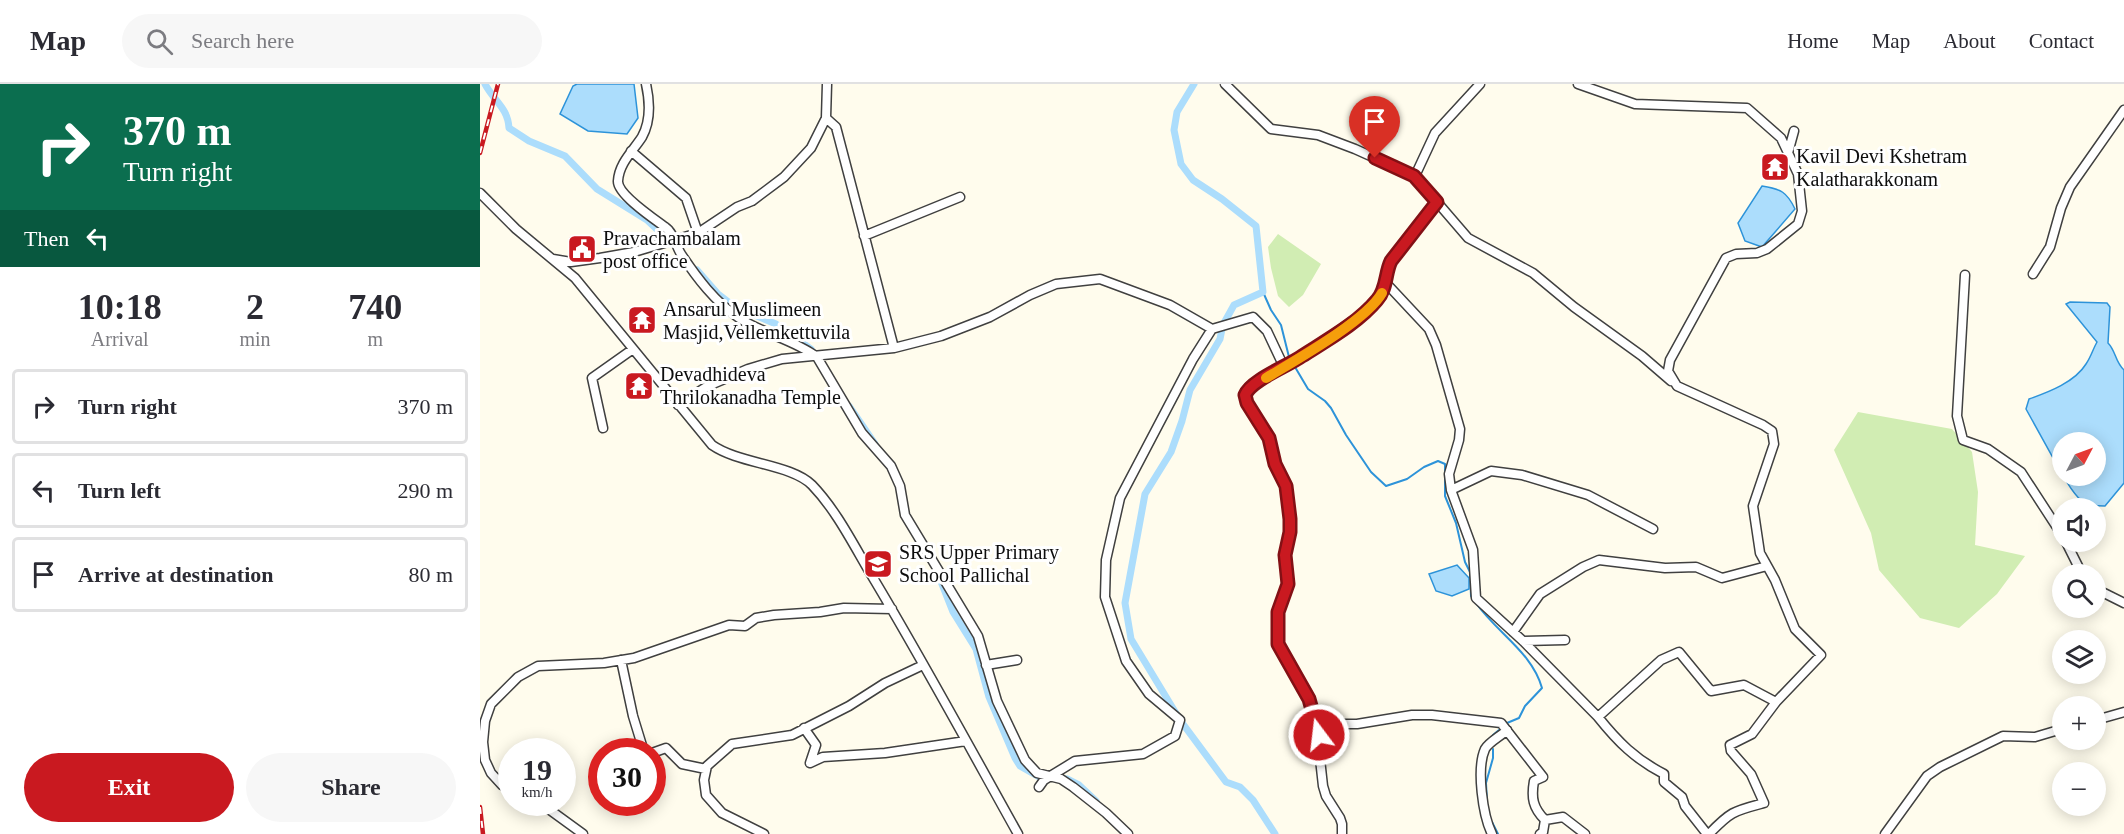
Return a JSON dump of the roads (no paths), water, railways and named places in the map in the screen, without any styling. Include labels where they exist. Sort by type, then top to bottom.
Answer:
[{"type":"street","points":[[646,84],[650,112],[643,135],[620,173],[617,182],[619,188],[626,197],[665,227],[698,278],[719,302],[741,319],[807,349],[817,357],[862,433],[891,465],[900,486],[905,514],[978,636],[996,701],[1018,748],[1037,772],[1061,779],[1073,787],[1128,834]]},
{"type":"street","points":[[552,259],[571,262],[634,252],[698,233],[736,207],[752,201],[789,172],[811,148],[826,118],[827,84]]},
{"type":"street","points":[[1225,84],[1270,129],[1318,135],[1414,176],[1468,238],[1533,273],[1574,307],[1642,356],[1677,386],[1772,431],[1774,444],[1752,506],[1760,553],[1775,580],[1795,629],[1821,656],[1776,702],[1752,734],[1731,745],[1731,751],[1750,774],[1764,803],[1727,815],[1708,834],[1685,806],[1683,797],[1664,782],[1664,774],[1644,763],[1616,740],[1598,717],[1523,641],[1476,598],[1473,550],[1451,490],[1449,474],[1460,429],[1436,345],[1429,329],[1385,282]]},
{"type":"street","points":[[1414,176],[1435,133],[1480,84]]},
{"type":"street","points":[[1578,84],[1635,104],[1747,108],[1781,138],[1798,174],[1802,211],[1798,224],[1767,249],[1757,254],[1736,254],[1726,258],[1670,360],[1668,371],[1677,386]]},
{"type":"street","points":[[2032,274],[2050,247],[2070,186],[2124,110]]},
{"type":"street","points":[[826,118],[836,127],[894,348]]},
{"type":"street","points":[[1788,153],[1794,131]]},
{"type":"street","points":[[631,152],[686,198],[698,233]]},
{"type":"street","points":[[481,194],[516,229],[575,278],[712,445],[723,453],[795,475],[811,484],[831,508],[892,609],[1018,834]]},
{"type":"street","points":[[864,236],[960,197]]},
{"type":"street","points":[[1342,834],[1340,818],[1326,796],[1323,786],[1321,746],[1317,723],[1309,699],[1278,644],[1278,612],[1288,584],[1285,555],[1290,519],[1286,486],[1275,464],[1269,438],[1247,403],[1245,395],[1250,386],[1284,367],[1368,310],[1379,298],[1391,261],[1437,202]]},
{"type":"street","points":[[1965,275],[1957,416],[1963,440],[1988,449],[2021,472],[2052,520]]},
{"type":"street","points":[[678,405],[708,386],[748,369],[782,359],[894,348],[941,336],[990,317],[1056,284],[1100,279],[1170,304],[1212,329]]},
{"type":"street","points":[[1039,787],[1050,776],[1075,761],[1143,754],[1175,736],[1180,720],[1149,694],[1126,661],[1105,597],[1106,560],[1120,498],[1193,359],[1212,329],[1253,317],[1267,331],[1284,367]]},
{"type":"street","points":[[603,428],[592,378],[633,349]]},
{"type":"street","points":[[1451,490],[1491,471],[1522,475],[1588,495],[1653,529]]},
{"type":"street","points":[[1513,632],[1540,594],[1583,567],[1599,560],[1665,568],[1696,567],[1722,578],[1767,566]]},
{"type":"street","points":[[2106,594],[2124,603]]},
{"type":"street","points":[[498,781],[485,760],[483,742],[485,721],[491,704],[518,677],[538,666],[621,660],[649,654],[729,625],[745,626],[756,618],[774,615],[844,608],[892,609]]},
{"type":"street","points":[[1523,641],[1565,640]]},
{"type":"street","points":[[1598,717],[1661,660],[1679,652],[1711,691],[1744,685],[1776,702]]},
{"type":"street","points":[[621,660],[640,738]]},
{"type":"street","points":[[986,665],[1017,660]]},
{"type":"street","points":[[764,834],[722,813],[706,795],[704,780],[707,766],[732,744],[792,735],[849,706],[885,683],[923,665]]},
{"type":"street","points":[[2106,717],[2124,712]]},
{"type":"street","points":[[1317,723],[1357,724],[1412,715],[1501,723],[1543,777],[1534,782],[1532,794],[1535,810],[1545,820]]},
{"type":"street","points":[[804,728],[816,745],[810,763],[823,757],[885,753],[966,741]]},
{"type":"street","points":[[1492,834],[1487,824],[1482,767],[1485,748],[1507,730]]},
{"type":"street","points":[[1885,834],[1927,776],[1940,767],[2003,736],[2036,736],[2052,732]]},
{"type":"street","points":[[666,748],[682,764],[706,769]]},
{"type":"street","points":[[558,816],[583,834]]},
{"type":"street","points":[[1545,820],[1563,817],[1585,834]]},
{"type":"street","points":[[1540,834],[1543,832],[1545,820]]},
{"type":"water","points":[[577,84],[634,84],[638,118],[627,134],[588,131],[560,114],[573,86]]},
{"type":"water","points":[[1762,186],[1783,192],[1795,209],[1762,247],[1745,241],[1738,223]]},
{"type":"water","points":[[2070,302],[2107,303],[2110,307],[2108,343],[2124,370],[2124,483],[2106,505],[2106,498],[2079,498],[2070,486],[2106,486],[2106,432],[2052,432],[2052,456],[2026,409],[2029,399],[2053,390],[2075,376],[2088,361],[2097,342],[2066,304]]},
{"type":"water","points":[[1457,565],[1469,578],[1469,589],[1452,596],[1436,591],[1429,574]]},
{"type":"waterway","points":[[485,84],[506,115],[509,128],[529,141],[565,156],[597,189],[647,220],[665,237]]},
{"type":"waterway","points":[[1194,84],[1177,112],[1174,130],[1181,164],[1193,180],[1256,226],[1263,292],[1234,305],[1224,323]]},
{"type":"waterway","points":[[697,270],[718,294],[735,307],[776,324],[811,349]]},
{"type":"waterway","points":[[1263,292],[1281,325],[1289,357]]},
{"type":"waterway","points":[[1222,329],[1220,339],[1190,390],[1171,452],[1145,494],[1125,603],[1131,639],[1180,720],[1226,782],[1240,787],[1253,800],[1275,834]]},
{"type":"waterway","points":[[1295,367],[1308,389],[1331,408],[1371,472],[1386,486],[1407,479],[1424,467],[1438,461],[1445,464],[1445,496],[1456,523],[1465,562],[1470,572],[1473,599]]},
{"type":"waterway","points":[[849,406],[875,444]]},
{"type":"waterway","points":[[938,574],[953,612],[976,649],[989,697],[1015,758],[1020,766],[1041,778]]},
{"type":"waterway","points":[[1476,603],[1522,653],[1537,675],[1542,688],[1525,706],[1519,718],[1507,723]]},
{"type":"waterway","points":[[1493,735],[1499,730]]},
{"type":"waterway","points":[[1487,802],[1486,783],[1493,758],[1493,749]]},
{"type":"waterway","points":[[1067,779],[1079,785],[1096,801]]},
{"type":"waterway","points":[[1492,822],[1498,834]]},
{"type":"railway","points":[[480,153],[498,84]]},
{"type":"railway","points":[[480,807],[483,834]]},
{"type":"place","name":"Kavil Devi Kshetram Kalatharakkonam","points":[[1775,167]]},
{"type":"place","name":"Pravachambalam post office","points":[[582,249]]},
{"type":"place","name":"Ansarul Muslimeen Masjid,Vellemkettuvila","points":[[642,320]]},
{"type":"place","name":"Devadhideva Thrilokanadha Temple","points":[[639,386]]},
{"type":"place","name":"SRS Upper Primary School Pallichal","points":[[878,564]]}]
